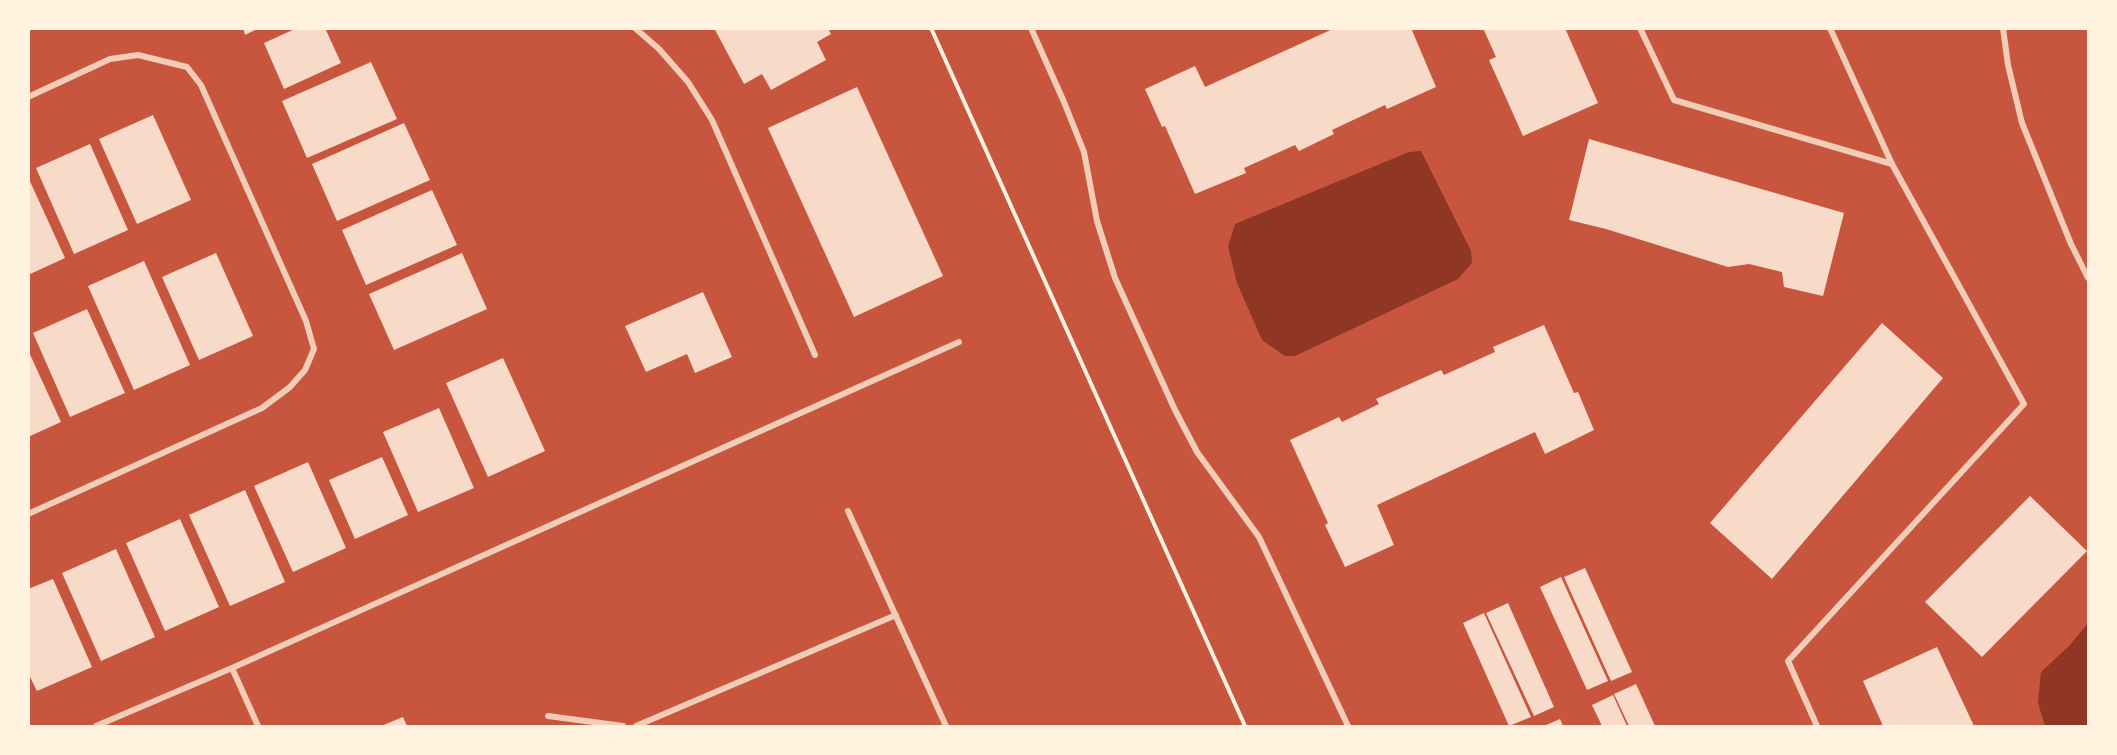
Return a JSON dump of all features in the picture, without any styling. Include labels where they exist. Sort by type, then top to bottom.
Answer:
[{"type":"street","points":[[634,28],[659,49],[688,82],[712,120],[815,355]]},
{"type":"street","points":[[1031,28],[1084,152],[1097,221],[1115,278],[1175,410],[1197,452],[1260,537],[1348,726]]},
{"type":"street","points":[[1640,28],[1674,100],[1892,164]]},
{"type":"street","points":[[1817,726],[1788,661],[2024,404],[1892,164],[1830,28]]},
{"type":"street","points":[[2003,28],[2008,65],[2022,123],[2071,244],[2088,278]]},
{"type":"street","points":[[28,97],[110,59],[138,55],[187,66],[201,85],[306,321],[314,349],[305,370],[290,387],[262,408],[28,514]]},
{"type":"street","points":[[96,726],[232,668],[959,342]]},
{"type":"street","points":[[848,511],[946,726]]},
{"type":"street","points":[[636,726],[896,615]]},
{"type":"street","points":[[232,668],[258,726]]},
{"type":"street","points":[[548,716],[623,726]]},
{"type":"path","points":[[931,28],[1245,726]]},
{"type":"shaded area","points":[[1421,151],[1471,251],[1472,263],[1458,279],[1295,356],[1285,356],[1262,340],[1237,283],[1228,246],[1235,224],[1409,152]]},
{"type":"shaded area","points":[[2088,623],[2088,726],[2045,726],[2038,703],[2041,672],[2069,646]]},
{"type":"building","points":[[243,28],[259,28],[245,35]]},
{"type":"building","points":[[297,28],[325,28],[341,63],[284,89],[264,43]]},
{"type":"building","points":[[714,28],[828,28],[831,34],[817,42],[826,60],[771,90],[762,74],[744,84]]},
{"type":"building","points":[[1335,28],[1411,28],[1436,87],[1387,109],[1385,105],[1332,130],[1334,134],[1299,151],[1295,145],[1244,168],[1246,173],[1195,194],[1165,126],[1162,127],[1145,89],[1195,66],[1205,87]]},
{"type":"building","points":[[1483,28],[1565,28],[1598,103],[1523,136],[1489,60],[1496,57]]},
{"type":"building","points":[[371,62],[397,119],[307,158],[282,101]]},
{"type":"building","points":[[857,87],[943,276],[854,317],[768,128]]},
{"type":"building","points":[[153,115],[191,200],[137,224],[99,139]]},
{"type":"building","points":[[404,123],[430,180],[337,221],[312,164]]},
{"type":"building","points":[[1589,139],[1844,213],[1823,296],[1784,287],[1782,272],[1749,264],[1728,267],[1606,229],[1569,220]]},
{"type":"building","points":[[90,144],[128,230],[74,254],[36,168]]},
{"type":"building","points":[[28,177],[65,258],[28,275]]},
{"type":"building","points":[[432,190],[457,245],[366,285],[342,230]]},
{"type":"building","points":[[216,253],[253,336],[199,360],[162,277]]},
{"type":"building","points":[[462,253],[487,309],[394,350],[369,294]]},
{"type":"building","points":[[144,261],[190,365],[134,390],[88,286]]},
{"type":"building","points":[[703,292],[732,357],[695,373],[687,354],[646,372],[625,326]]},
{"type":"building","points":[[87,309],[125,393],[70,417],[33,333]]},
{"type":"building","points":[[1882,323],[1943,378],[1772,579],[1710,523]]},
{"type":"building","points":[[1544,325],[1574,393],[1578,392],[1594,430],[1545,454],[1535,432],[1377,505],[1394,545],[1345,567],[1325,525],[1328,523],[1290,440],[1339,417],[1342,422],[1379,404],[1376,399],[1441,370],[1444,375],[1495,352],[1493,347]]},
{"type":"building","points":[[28,350],[61,422],[28,437]]},
{"type":"building","points":[[503,358],[545,451],[488,477],[446,383]]},
{"type":"building","points":[[439,408],[474,488],[418,512],[383,432]]},
{"type":"building","points":[[382,457],[408,515],[355,539],[329,480]]},
{"type":"building","points":[[308,462],[346,548],[293,572],[254,486]]},
{"type":"building","points":[[245,490],[285,582],[230,606],[189,515]]},
{"type":"building","points":[[2030,496],[2087,551],[1982,657],[1925,602]]},
{"type":"building","points":[[180,519],[219,607],[165,631],[126,543]]},
{"type":"building","points":[[116,549],[155,637],[101,661],[62,573]]},
{"type":"building","points":[[1585,568],[1632,672],[1611,681],[1564,577]]},
{"type":"building","points":[[1561,577],[1608,681],[1587,690],[1540,587]]},
{"type":"building","points":[[53,579],[92,667],[37,691],[28,673],[28,589]]},
{"type":"building","points":[[1508,603],[1554,707],[1534,716],[1486,613]]},
{"type":"building","points":[[1484,613],[1531,717],[1509,726],[1463,623]]},
{"type":"building","points":[[1937,647],[1974,726],[1883,726],[1863,681]]},
{"type":"building","points":[[1636,684],[1655,726],[1629,726],[1614,694]]},
{"type":"building","points":[[1613,695],[1627,726],[1602,726],[1592,705]]},
{"type":"building","points":[[403,717],[407,726],[381,726]]},
{"type":"building","points":[[1560,719],[1563,726],[1544,726]]}]
